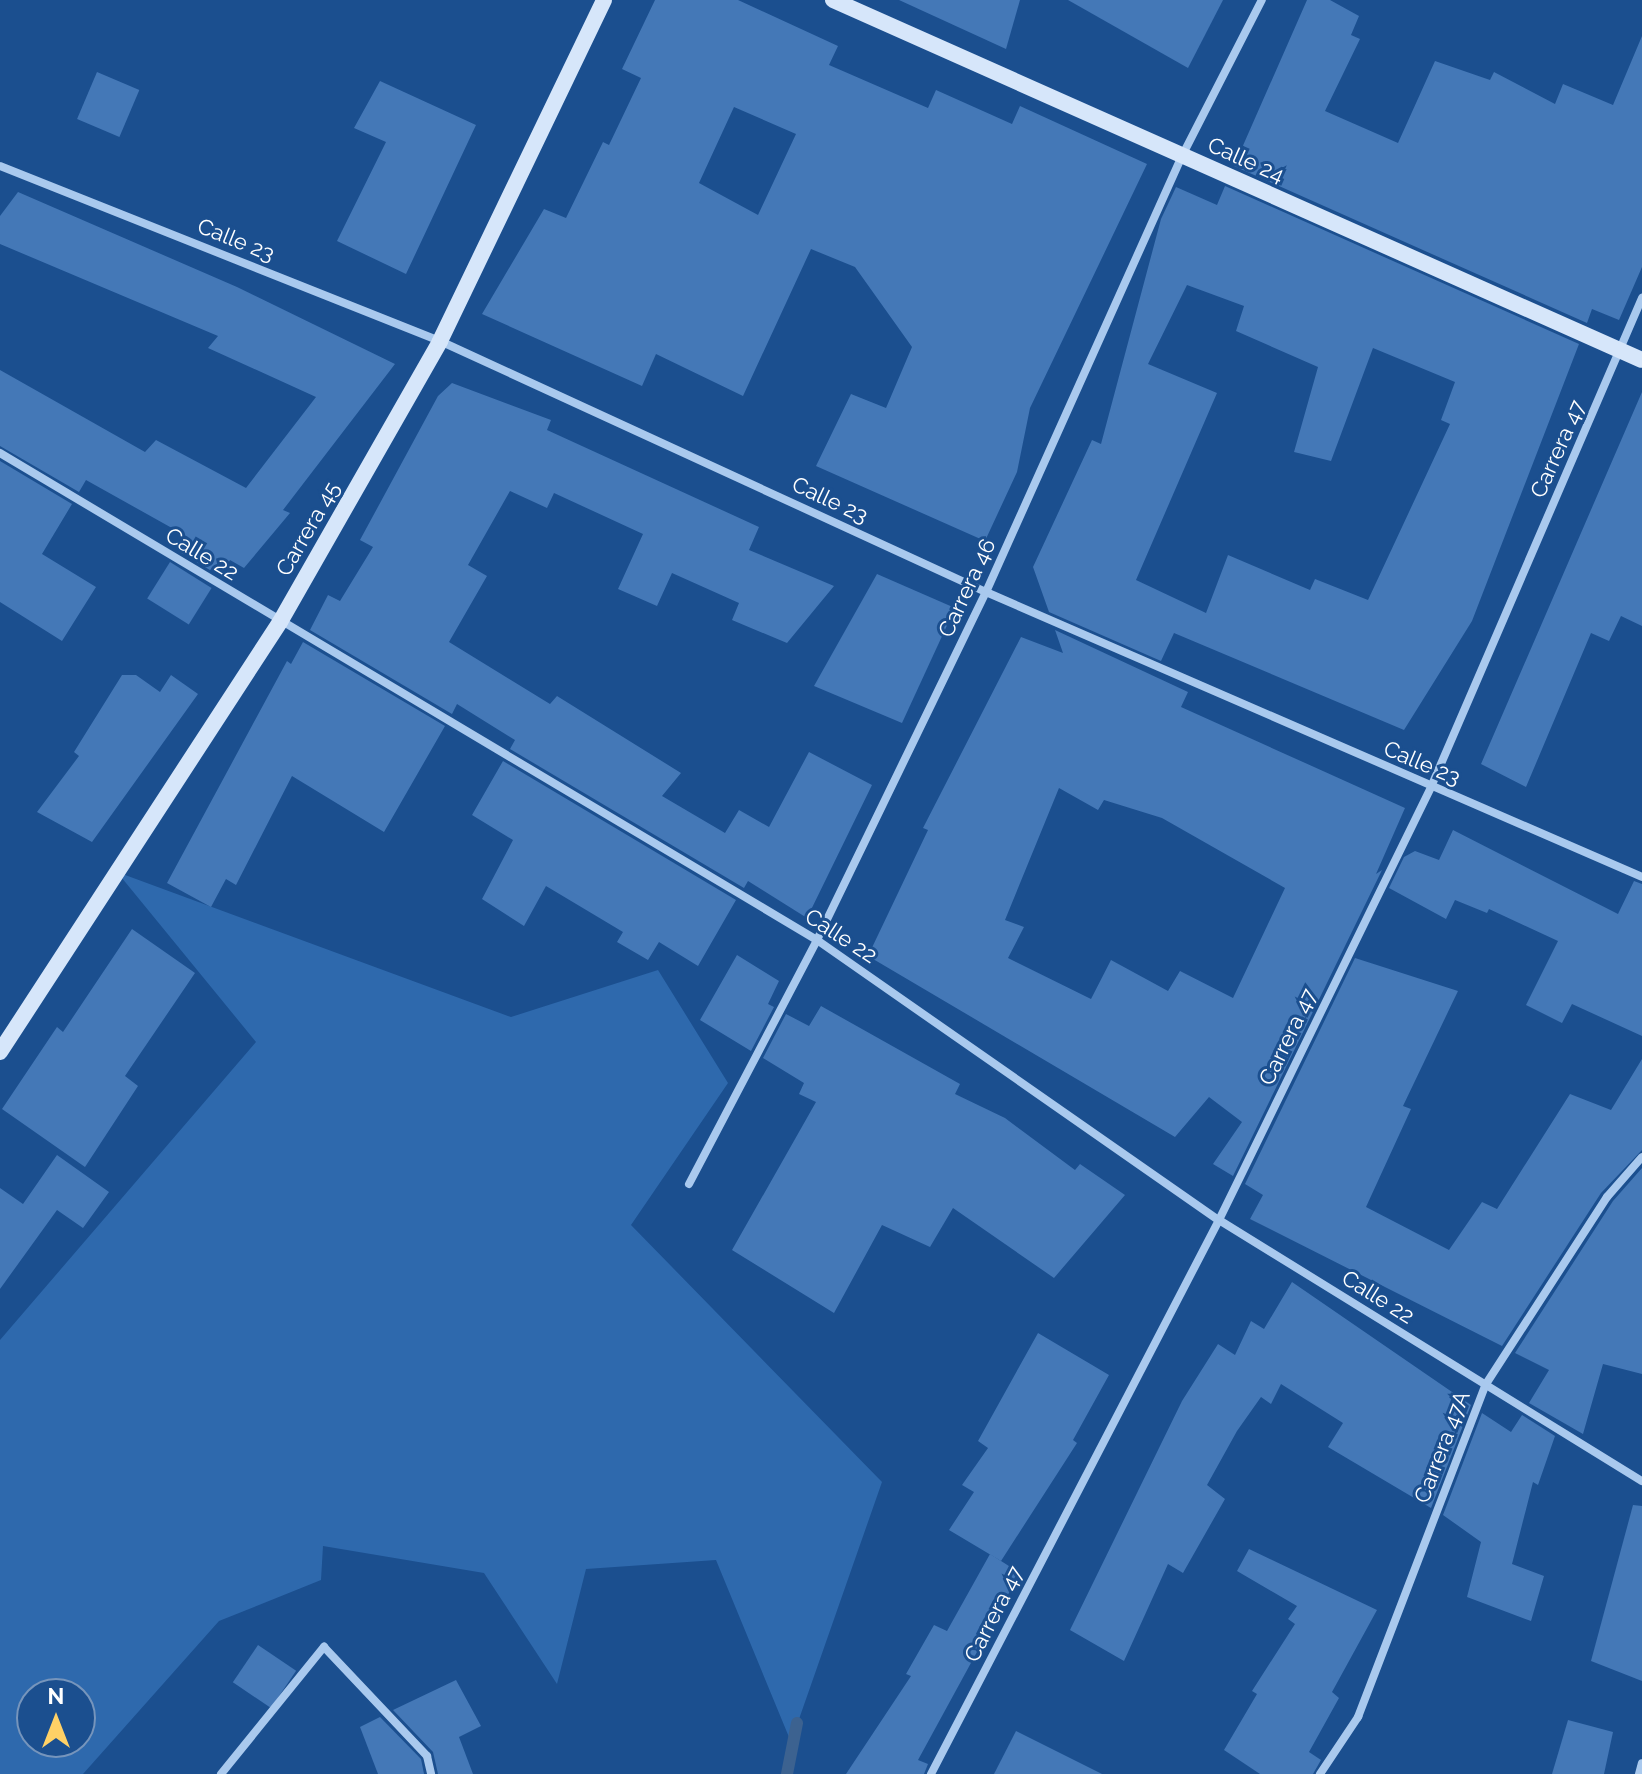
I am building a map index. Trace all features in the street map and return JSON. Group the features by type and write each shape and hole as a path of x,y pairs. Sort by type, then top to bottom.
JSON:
{"street":[{"name":"Carrera 45","path":"0,1052 280,622 440,341 604,0"},
{"name":"Calle 24","path":"833,0 1642,360"},
{"name":"Carrera 46","path":"689,1184 817,940 986,592 1182,156 1262,0"},
{"name":"Calle 23","path":"0,166 440,341 986,592 1642,877"},
{"name":"Carrera 47","path":"931,1774 1219,1220 1431,787 1642,298"},
{"name":"Calle 22","path":"0,453 817,940 1219,1220 1642,1481"},
{"name":"Carrera 47A","path":"1320,1774 1358,1717 1486,1384 1607,1197 1642,1157"},
{"path":"221,1774 324,1647 427,1756 431,1774"},
{"path":"1639,1774 1642,1763"}],"shaded area":[{"path":"117,872 511,1017 658,970 728,1083 631,1225 882,1482 791,1742 716,1560 586,1569 557,1684 484,1573 323,1546 321,1580 219,1621 83,1774 0,1774 0,1340 256,1042"}],"building":[{"path":"655,0 738,0 838,46 829,65 928,108 936,90 1012,124 1020,106 1147,164 1030,408 1017,472 985,541 816,466 851,394 886,408 912,347 855,267 811,249 743,396 656,354 642,386 482,314 544,209 566,218 603,142 609,145 641,78 622,69","holes":["734,107 796,134 758,215 699,183"]},
{"path":"899,0 1020,0 1006,49"},
{"path":"1068,0 1223,0 1188,68"},
{"path":"1307,0 1330,0 1359,16 1351,35 1360,39 1325,111 1398,143 1435,61 1490,80 1494,72 1555,104 1563,84 1613,105 1642,36 1642,267 1619,320 1592,309 1587,323 1234,166"},
{"path":"97,72 139,90 119,137 77,119"},
{"path":"380,81 476,125 406,274 337,241 386,142 354,128"},
{"path":"1225,186 1579,344 1472,621 1404,730 1174,633 1161,661 1049,612 1033,567 1092,440 1101,444 1161,219 1176,187 1217,205","holes":["1187,285 1244,306 1236,331 1318,367 1294,452 1331,461 1373,348 1455,382 1441,420 1450,424 1368,600 1315,579 1310,590 1228,555 1206,613 1136,580 1217,393 1148,364"]},
{"path":"18,192 237,287 395,364 283,510 290,513 244,568 230,560 220,576 178,551 188,537 86,480 79,492 0,446 0,370 145,452 156,440 246,488 316,397 208,348 218,336 0,244 0,216"},
{"path":"452,383 551,420 547,430 759,527 749,550 834,586 787,643 732,620 739,603 672,573 657,606 618,589 643,534 554,493 547,508 510,491 468,565 487,576 449,642 550,704 557,696 681,773 662,796 725,833 739,810 769,827 809,752 872,785 807,918 748,881 744,888 510,749 515,740 457,704 452,714 310,630 328,595 340,601 373,547 360,540 438,396"},
{"path":"1642,392 1642,626 1621,616 1609,641 1591,633 1526,787 1481,764"},
{"path":"0,461 72,504 42,554 96,587 62,641 0,602"},
{"path":"170,562 212,588 189,624 147,598"},
{"path":"877,574 955,608 902,723 814,686"},
{"path":"1055,630 1188,692 1181,707 1405,808 1376,874 1382,870 1233,1176 1213,1164 1242,1122 1209,1097 1175,1137 868,956 928,830 923,828 1021,637 1063,653","holes":["1059,788 1098,810 1104,800 1162,818 1285,888 1233,998 1180,971 1168,991 1111,960 1091,999 1008,958 1024,927 1005,920"]},
{"path":"303,642 445,726 384,832 292,776 236,885 226,879 211,907 167,883 287,661 291,664"},
{"path":"122,675 136,675 160,692 171,675 198,694 92,842 37,812 79,756 74,752"},
{"path":"503,761 736,900 698,966 659,942 648,960 617,942 623,932 546,886 524,926 482,899 513,840 472,815"},
{"path":"1453,830 1618,914 1634,881 1642,884 1642,1036 1572,1004 1562,1023 1526,1005 1558,941 1489,909 1487,913 1455,900 1446,919 1389,888 1404,857 1415,851 1439,860"},
{"path":"132,929 195,973 125,1076 138,1086 85,1167 2,1109 57,1027 63,1032"},
{"path":"737,955 779,981 768,1004 774,1007 751,1051 700,1020"},
{"path":"1355,958 1458,991 1403,1106 1411,1109 1366,1207 1449,1250 1482,1202 1497,1209 1570,1094 1611,1110 1642,1059 1642,1150 1601,1193 1502,1346 1250,1219 1263,1195 1245,1184"},
{"path":"821,1006 960,1084 955,1094 1005,1118 1075,1170 1080,1164 1125,1195 1054,1278 953,1208 930,1247 882,1225 834,1313 732,1250 816,1102 799,1094 804,1083 763,1058 786,1014 809,1026"},
{"path":"57,1155 109,1192 83,1228 57,1210 0,1289 0,1188 23,1204"},
{"path":"1642,1168 1642,1374 1603,1364 1583,1434 1529,1403 1549,1370 1515,1353 1613,1201"},
{"path":"1292,1282 1471,1405 1431,1508 1328,1447 1343,1423 1281,1384 1271,1404 1261,1397 1237,1431 1207,1485 1225,1499 1183,1573 1168,1564 1124,1661 1070,1630 1182,1401 1218,1344 1235,1355 1251,1321 1264,1329"},
{"path":"1038,1333 1109,1375 1073,1440 1077,1443 1001,1561 949,1530 974,1492 962,1485 988,1448 978,1441"},
{"path":"1482,1413 1511,1432 1522,1415 1555,1436 1538,1485 1533,1482 1512,1564 1544,1576 1531,1621 1467,1597 1481,1542 1443,1515"},
{"path":"1633,1505 1642,1506 1642,1681 1591,1661"},
{"path":"1249,1549 1377,1610 1332,1692 1339,1698 1309,1752 1321,1760 1313,1774 1260,1774 1224,1750 1257,1694 1252,1691 1295,1624 1288,1619 1297,1606 1237,1571"},
{"path":"990,1554 1020,1573 918,1760 928,1764 924,1774 846,1774 911,1676 906,1674 934,1625 947,1631"},
{"path":"258,1645 296,1671 271,1708 233,1682"},
{"path":"456,1680 481,1726 459,1737 473,1774 438,1774 433,1752 393,1710"},
{"path":"380,1717 421,1759 424,1774 378,1774 360,1727"},
{"path":"1568,1720 1613,1732 1604,1774 1552,1774"},
{"path":"1016,1731 1102,1774 994,1774"}],"waterway":[{"path":"787,1774 797,1723"}]}
